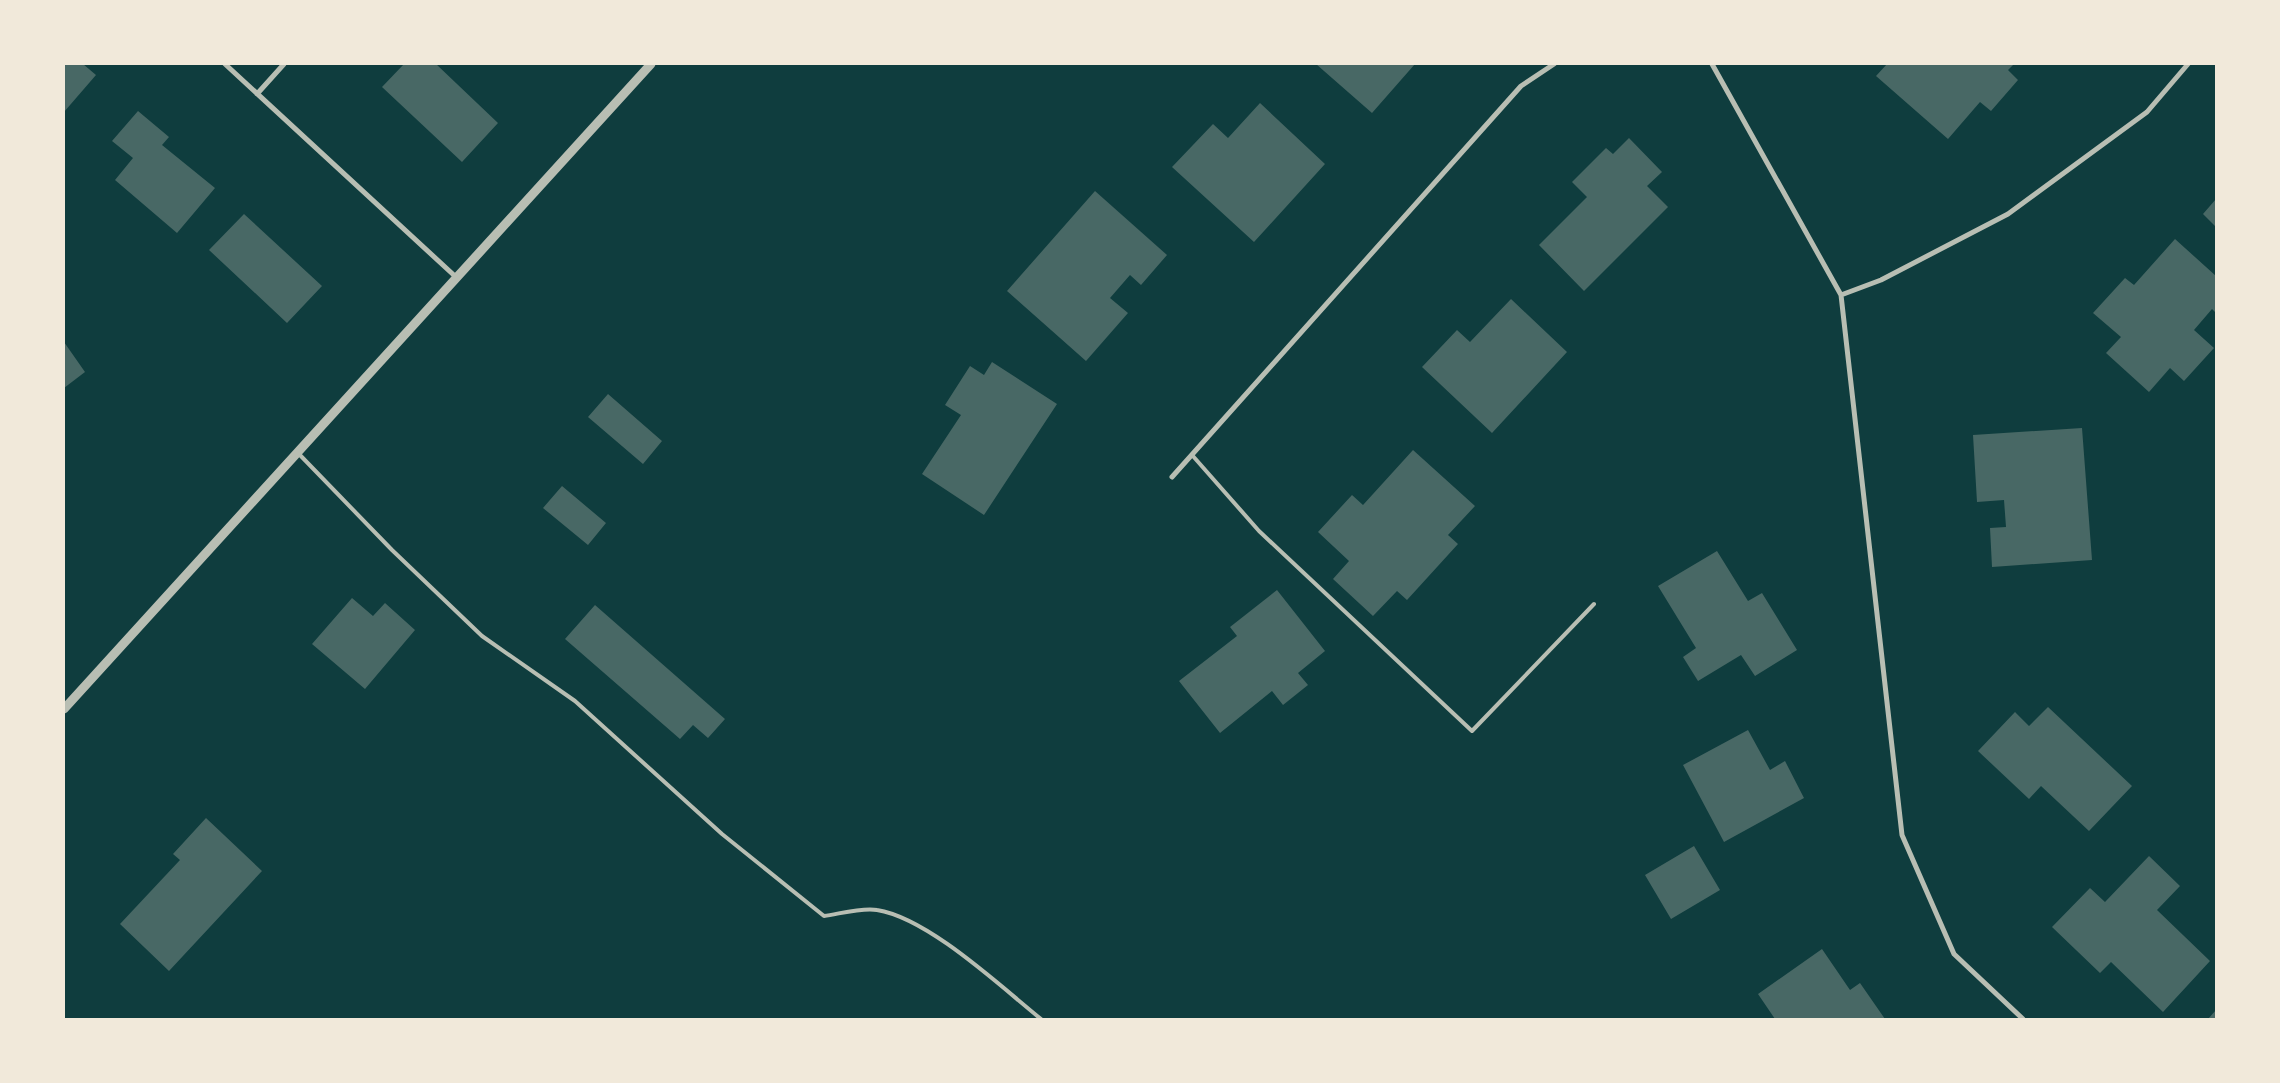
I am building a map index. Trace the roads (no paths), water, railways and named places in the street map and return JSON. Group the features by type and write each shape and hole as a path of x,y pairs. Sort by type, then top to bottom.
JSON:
{"street":[{"path":"225,64 457,278"},
{"path":"257,94 284,64"},
{"path":"64,709 650,64"},
{"path":"1172,477 1521,86 1554,64"},
{"path":"1712,64 1841,295 1902,835 1954,954 2023,1019"},
{"path":"1841,295 1881,280 2008,214 2147,112 2188,64"}],"lane":[{"path":"298,453 392,550 482,636 575,701 722,834 824,916 876,909 912,920 960,954 1041,1019"},
{"path":"1192,455 1259,530 1472,731 1594,604"}]}
